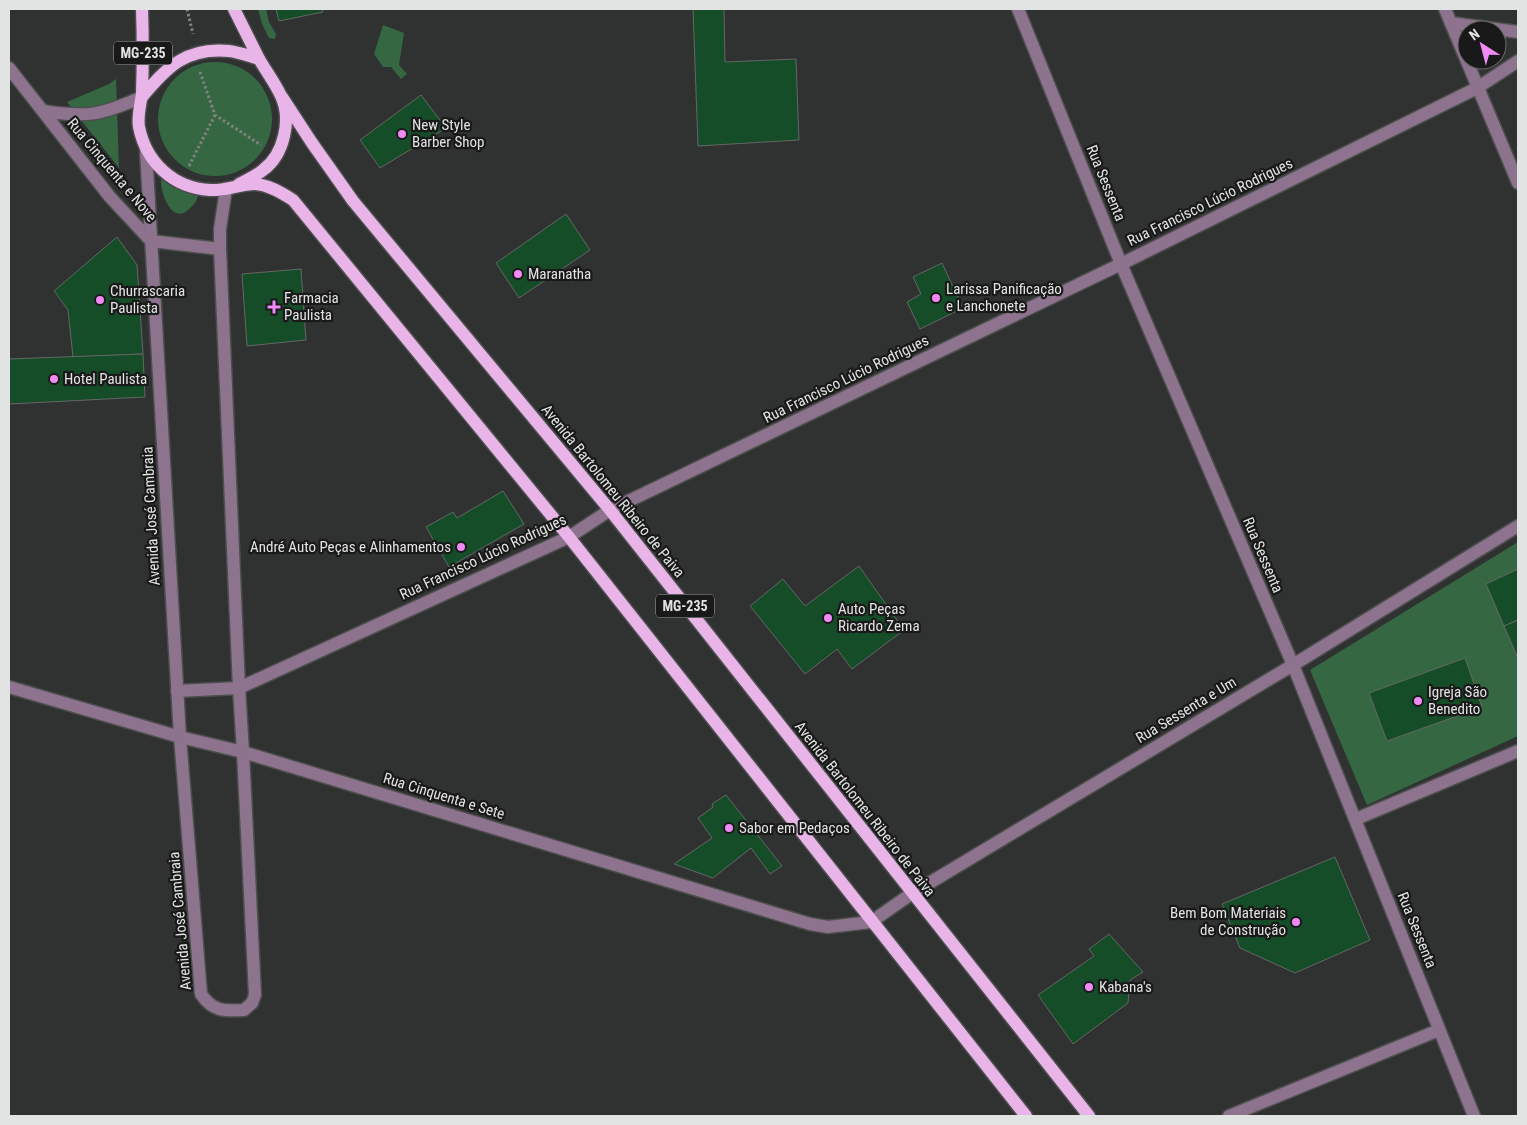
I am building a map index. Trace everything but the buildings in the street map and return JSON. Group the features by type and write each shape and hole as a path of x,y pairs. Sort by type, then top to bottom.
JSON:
{"main road":[{"name":"MG-235","path":"142,9 144,45 142,97"},
{"path":"234,9 259,59 282,97 287,124 277,153 264,170 230,189 209,190 186,185 162,172 146,151 139,124 142,97 167,69 178,60 193,54 204,51 230,51 259,59"},
{"name":"Avenida Bartolomeu Ribeiro de Paiva","path":"282,97 353,201 610,510 1088,1116"},
{"name":"MG-235","path":"230,189 254,184 262,185 274,189 293,200 569,537 1026,1116"}],"street":[{"name":"Rua Sessenta","path":"1018,9 1121,264 1293,665 1474,1116"},
{"path":"1445,9 1518,183"},
{"path":"1451,23 1518,32"},
{"name":"Rua Francisco Lúcio Rodrigues","path":"177,690 239,688 569,537 610,510 1121,264 1477,88 1518,61"},
{"name":"Rua Cinquenta e Nove","path":"9,68 110,197 151,242 220,249"},
{"name":"Rua Cinquenta e Nove","path":"43,111 71,115 93,114 106,112 142,97"},
{"name":"Avenida José Cambraia","path":"146,151 180,737 202,994 208,1004 223,1011 244,1010 252,1003 255,994 244,752 239,688 220,249 220,229 230,189"},
{"name":"Rua Sessenta e Um","path":"871,922 911,894 1293,665 1518,526"},
{"name":"Rua Cinquenta e Sete","path":"9,687 180,737 244,752 810,924 828,927 871,922"},
{"path":"1356,820 1518,751"},
{"path":"1229,1116 1439,1030"}],"path":[{"path":"187,9 193,34"},
{"path":"200,72 215,115 263,146"},
{"path":"181,182 215,115"}],"green space":[{"path":"258,9 266,9 269,22 276,34 275,39 269,38 262,24"},
{"path":"383,25 404,33 399,65 407,74 401,79 391,67 383,67 374,54"},
{"path":"215,62 237,66 256,78 268,97 272,119 268,141 256,160 237,172 215,176 193,172 174,160 162,141 158,119 162,97 174,78 193,66"},
{"path":"116,79 119,168 67,102 109,84"},
{"path":"161,179 174,188 198,195 192,206 184,213 178,214 173,211 165,200"},
{"path":"1518,542 1518,736 1367,805 1310,670"}],"place":[{"name":"New Style Barber Shop","path":"402,134"},
{"name":"Maranatha","path":"518,274"},
{"name":"Larissa Panificação e Lanchonete","path":"936,298"},
{"name":"Churrascaria Paulista","path":"100,300"},
{"name":"Farmacia Paulista","path":"274,307"},
{"name":"Hotel Paulista","path":"54,379"},
{"name":"André Auto Peças e Alinhamentos","path":"461,547"},
{"name":"Auto Peças Ricardo Zema","path":"828,618"},
{"name":"Igreja São Benedito","path":"1418,701"},
{"name":"Sabor em Pedaços","path":"729,828"},
{"name":"Bem Bom Materiais de Construção","path":"1296,922"},
{"name":"Kabana's","path":"1089,987"}]}
